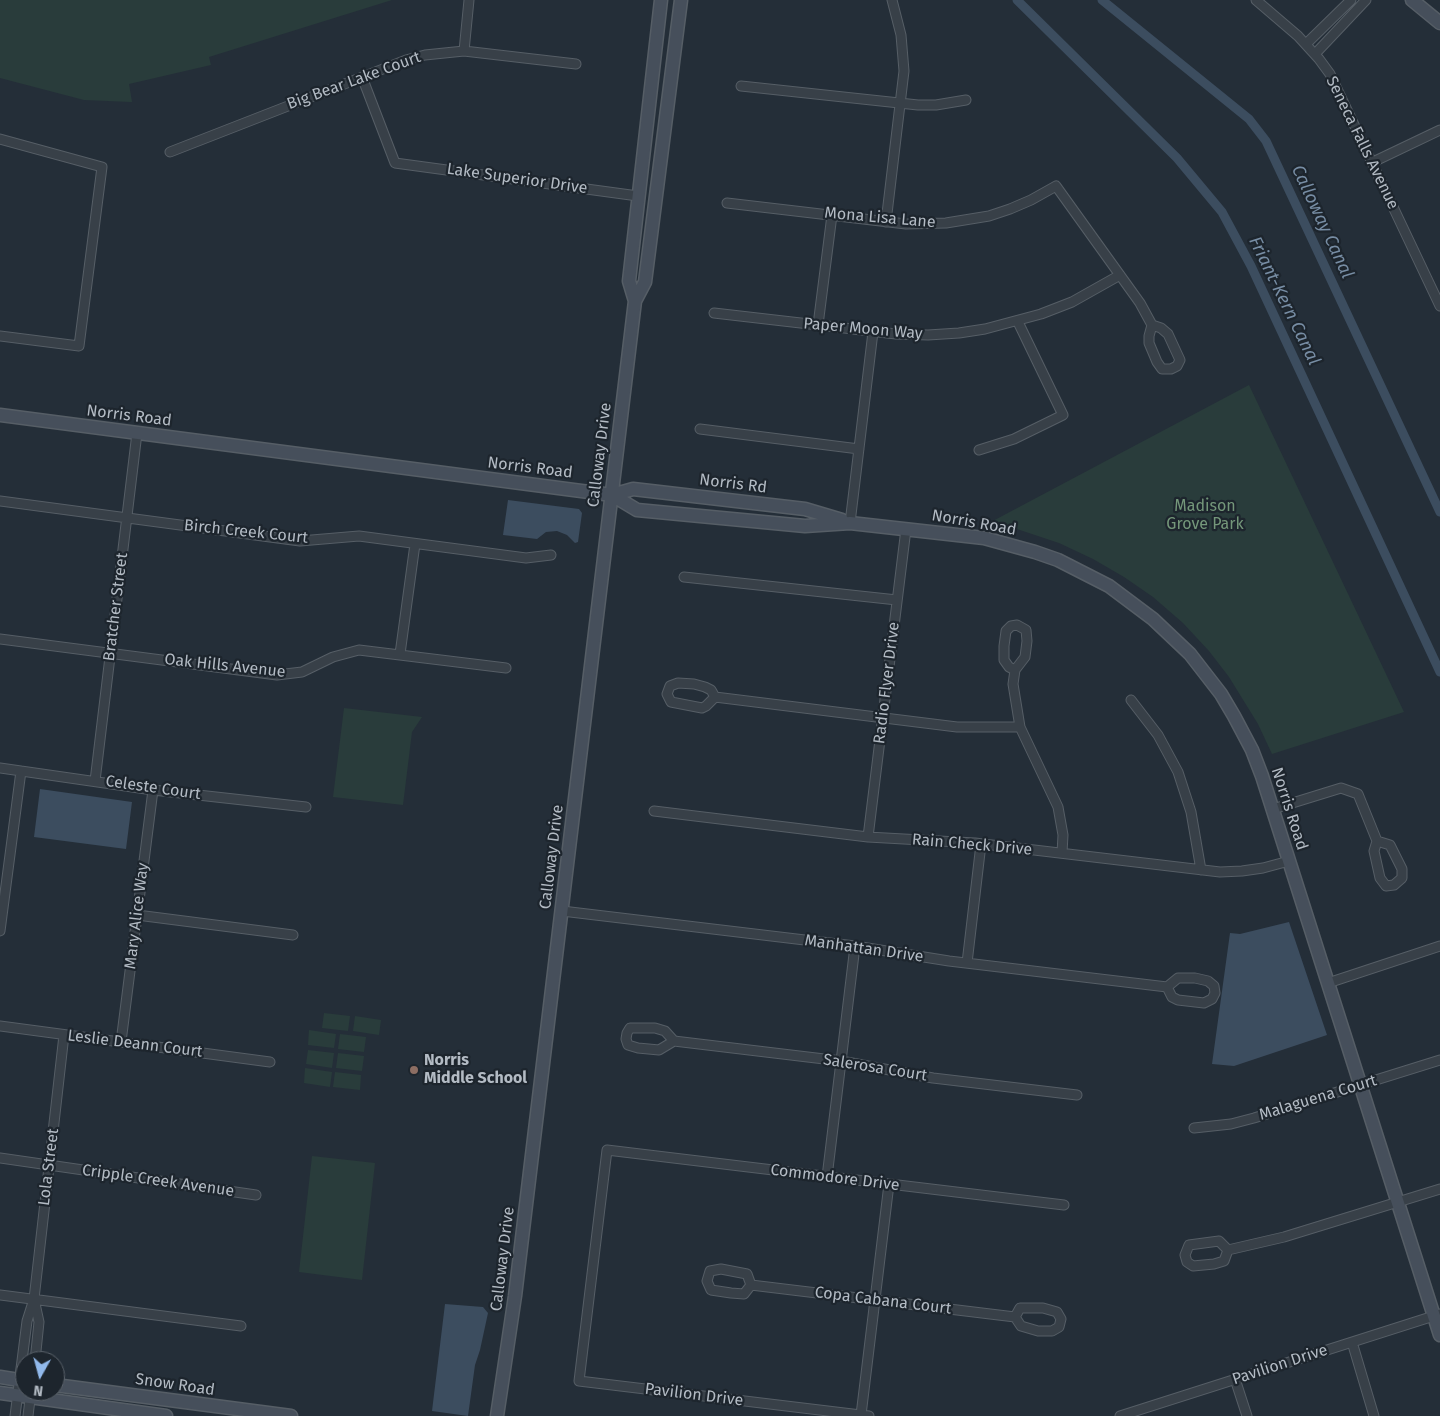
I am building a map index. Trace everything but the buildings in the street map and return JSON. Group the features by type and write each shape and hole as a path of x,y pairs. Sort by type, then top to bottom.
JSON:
{"main road":[{"name":"Calloway Drive","path":"635,301 629,281 661,0"},
{"name":"Calloway Drive","path":"497,1416 516,1286 635,301 645,282 681,0"},
{"path":"1412,0 1440,23"},
{"path":"638,196 645,209 640,260 646,275"},
{"name":"Norris Road","path":"0,415 612,495 637,510 805,526 850,523 984,538 1035,552 1087,574 1136,604 1190,654 1221,694 1252,750 1273,809 1398,1202 1437,1315 1440,1335"},
{"name":"Norris Rd","path":"612,495 633,489 805,509 850,523"},
{"path":"0,1377 15,1380"},
{"name":"Snow Road","path":"65,1386 291,1416"},
{"name":"Snow Road","path":"0,1393 15,1396"},
{"name":"Snow Road","path":"65,1400 166,1416"}],"street":[{"path":"464,51 469,0"},
{"path":"886,222 904,71 901,35 892,0"},
{"name":"Seneca Falls Avenue","path":"1256,0 1306,44 1330,74 1440,306"},
{"path":"1306,44 1350,0"},
{"path":"1315,54 1366,0"},
{"name":"Big Bear Lake Court","path":"170,152 406,60 425,55 464,51 576,64"},
{"name":"Lake Superior Drive","path":"362,77 395,163 638,196"},
{"path":"741,86 900,104 936,105 966,100"},
{"path":"1372,162 1440,130"},
{"path":"0,139 102,168 79,346 0,336"},
{"name":"Mona Lisa Lane","path":"727,203 886,222 924,224 963,221 1010,209 1056,186 1120,275"},
{"path":"818,325 832,215"},
{"path":"1120,275 1140,303 1152,325 1161,328 1168,334 1180,360 1177,366 1171,369 1162,369 1157,362 1149,336 1152,325"},
{"name":"Paper Moon Way","path":"714,313 873,332 928,335 960,333 1018,322 1072,302 1120,275"},
{"path":"979,450 1014,440 1063,415 1018,322"},
{"path":"850,523 873,332"},
{"path":"700,429 858,449"},
{"name":"Bratcher Street","path":"95,781 138,433"},
{"name":"Birch Creek Court","path":"0,501 300,541 359,536 526,558 551,555"},
{"name":"Radio Flyer Drive","path":"868,837 906,529"},
{"path":"400,654 415,544"},
{"path":"684,577 897,600"},
{"path":"1015,670 1009,667 1004,660 1004,646 1006,631 1011,626 1017,625 1026,630 1027,641 1024,657 1015,670 1013,684 1020,727 1058,807 1063,835 1062,853"},
{"name":"Oak Hills Avenue","path":"0,639 277,675 302,672 345,652 371,650 506,668"},
{"path":"678,683 705,687 711,690 715,697 702,708 671,702 667,694 670,686 678,683"},
{"path":"715,697 957,726 1020,727"},
{"path":"1131,700 1158,735 1178,772 1191,812 1200,870"},
{"name":"Celeste Court","path":"0,768 153,790 306,806"},
{"path":"0,931 2,899 21,771"},
{"path":"1273,809 1341,788 1358,794 1377,841 1374,851 1380,878 1386,886 1394,885 1402,878 1402,869 1390,845 1377,841"},
{"name":"Mary Alice Way","path":"121,1042 153,790"},
{"name":"Rain Check Drive","path":"654,811 868,837 981,844 1200,870 1242,871 1289,861"},
{"path":"967,963 981,844"},
{"name":"Manhattan Drive","path":"562,911 855,946 967,963 1167,987 1178,978 1195,978 1208,981 1214,986 1214,993 1212,999 1204,1002 1178,1000 1172,997 1167,987"},
{"path":"137,915 292,935"},
{"path":"827,1177 855,946"},
{"path":"1328,983 1440,946"},
{"name":"Leslie Deann Court","path":"0,1026 270,1062"},
{"name":"Salerosa Court","path":"674,1041 665,1031 639,1027 630,1028 626,1039 628,1045 638,1048 660,1050 674,1041 841,1061 933,1078 1077,1095"},
{"name":"Lola Street","path":"24,1351 27,1321 34,1299 64,1035"},
{"name":"Malaguena Court","path":"1194,1128 1231,1124 1254,1118 1440,1060"},
{"name":"Commodore Drive","path":"579,1381 607,1150 1064,1205"},
{"name":"Cripple Creek Avenue","path":"0,1158 256,1195"},
{"path":"865,1416 875,1300 889,1184"},
{"path":"1228,1250 1284,1237 1440,1189"},
{"path":"1219,1241 1228,1250 1224,1261 1214,1264 1193,1266 1187,1262 1185,1255 1189,1245 1219,1241"},
{"name":"Copa Cabana Court","path":"721,1269 747,1274 751,1284 744,1294 711,1290 707,1281 710,1270 721,1269"},
{"name":"Copa Cabana Court","path":"751,1284 1014,1317 1021,1326 1038,1331 1052,1332 1059,1328 1061,1319 1057,1312 1044,1308 1020,1308 1014,1317"},
{"path":"0,1294 241,1326"},
{"name":"Lola Street","path":"34,1299 39,1322 36,1351"},
{"name":"Pavilion Drive","path":"1125,1415 1437,1315"},
{"path":"1352,1342 1374,1416"},
{"path":"1235,1379 1247,1416"},
{"name":"Pavilion Drive","path":"579,1381 865,1416"},
{"name":"Lola Street","path":"15,1416 17,1401"},
{"path":"28,1416 30,1401"}],"green space":[{"path":"0,0 392,0 209,57 211,65 129,84 131,102 84,100 0,78"},
{"name":"Madison Grove Park","path":"1249,385 1404,712 1272,754 1258,724 1229,677 1209,651 1183,623 1153,597 1093,559 1059,543 1017,529 989,523"},
{"path":"344,708 422,717 412,732 403,805 333,797"},
{"path":"324,1013 350,1016 348,1031 322,1028"},
{"path":"355,1016 381,1020 379,1035 353,1031"},
{"path":"309,1030 336,1034 334,1048 308,1045"},
{"path":"340,1034 366,1037 364,1052 338,1049"},
{"path":"308,1050 334,1053 332,1068 306,1064"},
{"path":"338,1053 364,1056 362,1071 336,1068"},
{"path":"305,1068 332,1072 330,1087 304,1083"},
{"path":"335,1072 361,1075 360,1090 333,1087"},
{"path":"312,1156 375,1163 362,1280 299,1272"}],"water":[{"path":"508,500 579,509 582,513 578,542 575,543 567,535 557,531 546,532 537,539 503,535"},
{"path":"40,789 132,802 126,849 34,837"},
{"path":"1289,922 1327,1035 1234,1066 1212,1064 1230,933 1240,934"},
{"path":"445,1304 483,1307 488,1313 475,1365 468,1416 432,1411"}],"waterway":[{"name":"Friant-Kern Canal","path":"1017,0 1177,158 1222,212 1251,266 1440,672"},
{"name":"Calloway Canal","path":"1102,0 1249,119 1266,141 1440,512"}],"place":[{"name":"Norris Middle School","path":"414,1070"}]}
